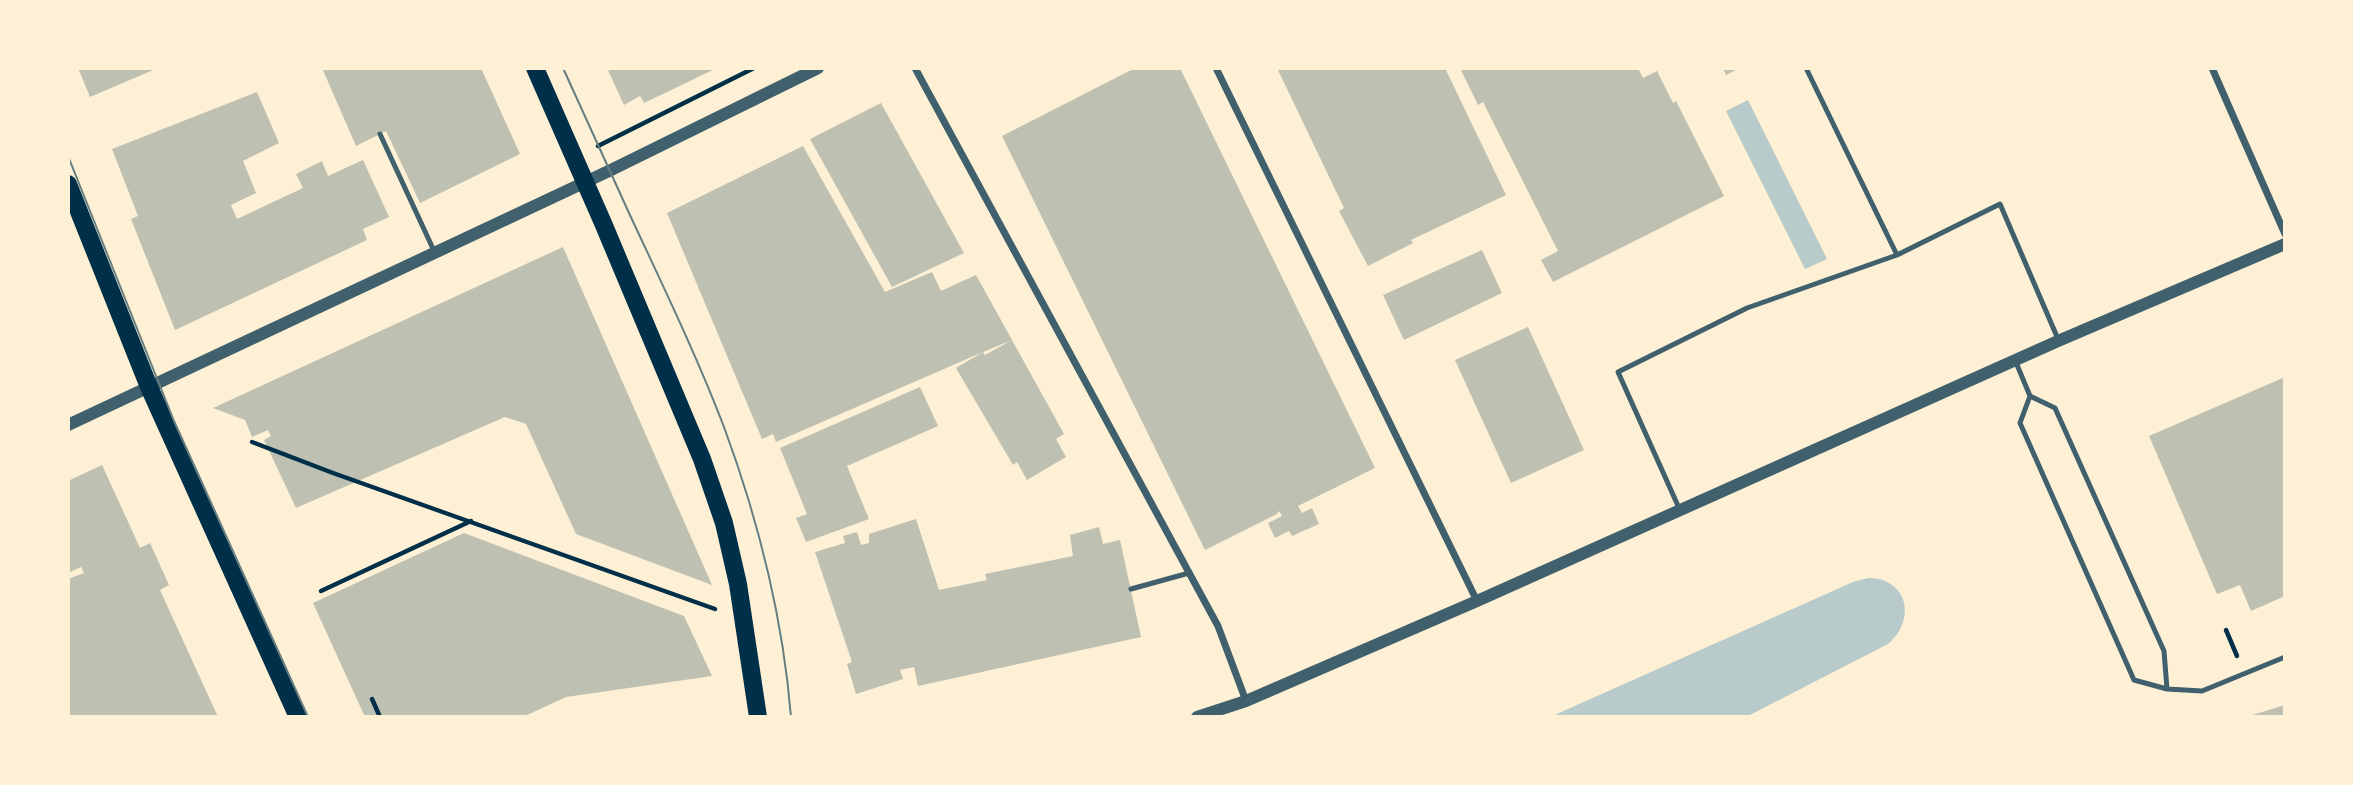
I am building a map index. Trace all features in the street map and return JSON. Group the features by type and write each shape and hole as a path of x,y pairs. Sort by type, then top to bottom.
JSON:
{"main road":[{"path":"535,68 586,182 702,459 724,523 738,584 758,717"},
{"path":"68,184 149,387 298,717"}],"street":[{"path":"68,425 586,182 818,68"},
{"path":"915,68 1218,626 1246,701"},
{"path":"1216,68 1477,601"},
{"path":"2212,68 2285,234"},
{"path":"1197,717 1246,701 1477,601 2058,341 2285,244"}],"lane":[{"path":"1806,68 1897,255"},
{"path":"380,134 435,253"},
{"path":"1681,511 1618,372 1747,308 1897,255 2000,204 2058,341"},
{"path":"2015,360 2030,396 2055,408 2164,651 2167,689"},
{"path":"2030,396 2020,423 2134,680 2167,689 2202,691 2285,657"},
{"path":"1130,589 1189,573"}],"path":[{"path":"616,137 754,68"},
{"path":"252,442 716,609"},
{"path":"321,591 471,521"},
{"path":"372,699 380,717"}],"shaded area":[{"path":"1748,100 1827,259 1805,269 1726,111"},
{"path":"1868,578 1882,580 1900,593 1905,613 1897,634 1888,644 1746,717 1550,717 1853,582"}],"building":[{"path":"78,68 158,68 90,97"},
{"path":"322,68 481,68 520,154 420,203 386,131 356,146"},
{"path":"607,68 717,68 644,103 640,96 624,105"},
{"path":"1135,68 1180,68 1375,468 1298,506 1302,513 1312,508 1319,524 1292,536 1289,531 1275,538 1268,523 1282,516 1279,511 1205,550 1002,136"},
{"path":"1277,68 1445,68 1506,195 1411,240 1413,243 1368,266 1339,211 1344,208"},
{"path":"1460,68 1638,68 1643,78 1657,71 1673,103 1676,101 1724,196 1553,282 1541,260 1558,251 1483,102 1478,105"},
{"path":"1723,68 1740,68 1726,75"},
{"path":"257,92 279,143 243,161 256,193 231,205 237,219 303,188 296,174 322,161 328,176 363,160 389,217 363,229 367,240 175,330 131,219 138,216 112,149"},
{"path":"881,103 964,253 892,287 810,139"},
{"path":"803,146 885,292 932,272 941,291 976,275 1012,340 776,442 773,434 762,439 667,213"},
{"path":"563,247 712,585 576,534 526,424 505,417 296,508 264,440 271,436 268,430 252,437 245,420 213,408"},
{"path":"1482,250 1502,293 1404,340 1383,295"},
{"path":"1528,327 1584,450 1511,483 1455,360"},
{"path":"1012,340 1064,434 1056,439 1066,457 1027,480 1017,462 1013,465 956,368 983,352 985,355"},
{"path":"2285,377 2285,596 2251,611 2240,585 2217,594 2149,436"},
{"path":"920,387 938,426 847,466 869,519 806,542 796,518 807,514 780,448"},
{"path":"102,465 140,548 150,543 169,585 160,590 218,717 68,717 68,579 84,573 81,567 68,573 68,481"},
{"path":"916,519 939,590 987,580 985,574 1073,556 1070,535 1099,527 1103,544 1120,540 1141,637 918,686 914,667 900,670 903,679 856,694 847,664 852,662 815,552 845,543 843,536 857,532 861,545 869,543 869,534"},
{"path":"464,533 684,616 712,676 566,697 523,717 365,717 313,603"},
{"path":"2285,705 2285,717 2249,716"}],"tram line":[{"path":"563,68 690,346 724,427 748,497 767,570 782,643 791,717"},
{"path":"68,156 174,421 308,717"}]}
